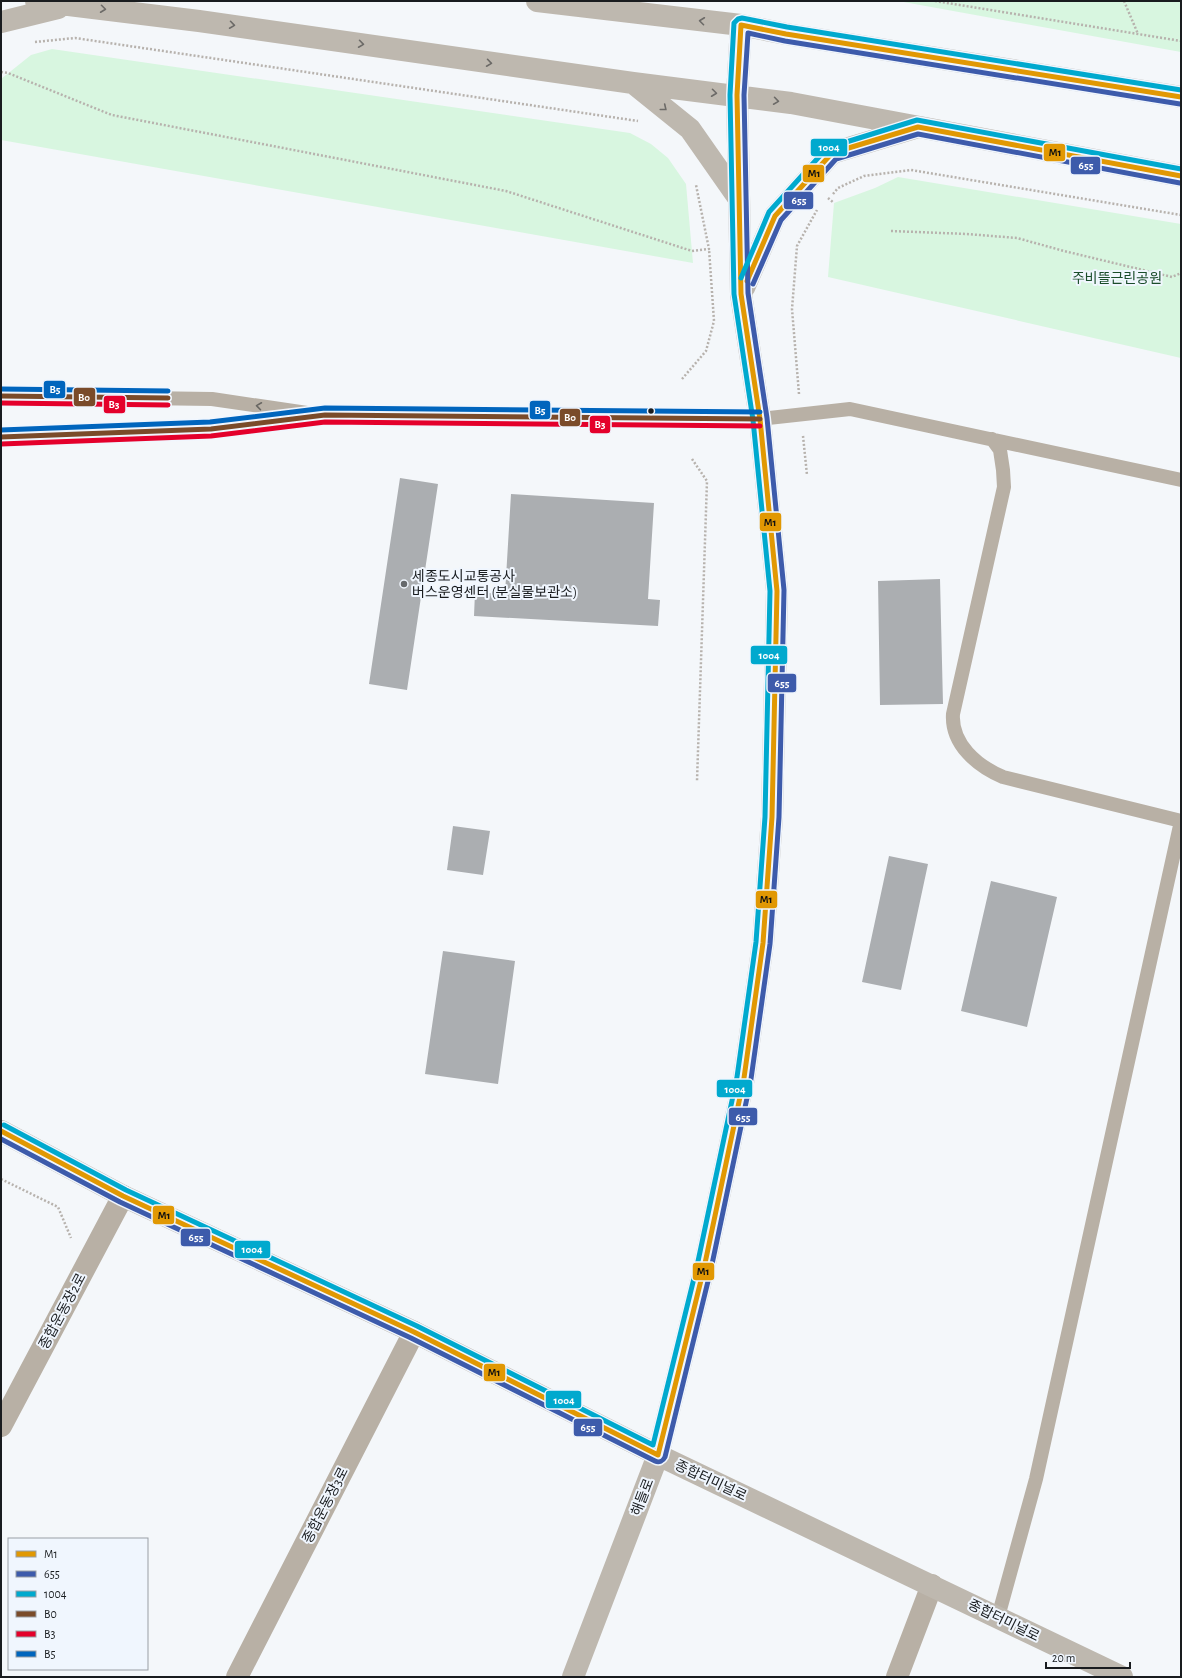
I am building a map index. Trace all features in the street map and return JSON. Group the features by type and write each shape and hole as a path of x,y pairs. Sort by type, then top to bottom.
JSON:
{"street":[{"path":"36,1 207,22 633,84 792,103 1181,176"},
{"path":"537,1 741,25 786,34 1181,97"},
{"path":"1,22 70,5"},
{"name":"해들로","path":"573,1677 658,1455 704,1268 744,1078 763,942 772,817 777,591 760,419 741,294 737,96 741,25"},
{"path":"633,84 690,129 739,198"},
{"path":"741,294 775,216 832,153 918,127"},
{"name":"종합터미널로","path":"1,1131 124,1196 414,1332 658,1455 1122,1677"},
{"name":"종합운동장2로","path":"1,1426 124,1196"},
{"name":"종합운동장3로","path":"237,1677 414,1332"},
{"path":"897,1677 932,1585"}],"lane":[{"path":"4,396 212,399 325,415 760,419 850,409 1181,480"},
{"path":"6,437 211,430 325,415"},
{"path":"992,439 1000,450 1004,487 953,714 952,722 961,743 967,753 981,766 1003,777 1181,821 1036,1480 998,1617"}],"path":[{"path":"935,1 1181,41"},
{"path":"1124,1 1138,34"},
{"path":"28,43 74,38 644,122"},
{"path":"1,72 8,73 112,115 506,191 692,251 708,249"},
{"path":"823,203 838,188 864,176 911,170 1181,215"},
{"path":"682,379 706,351 714,321 708,249 696,182"},
{"path":"828,198 834,203"},
{"path":"807,475 792,309 797,246 818,208"},
{"path":"891,231 967,234 1017,238 1064,252 1172,277 1181,273"},
{"path":"692,459 707,481 697,781"},
{"path":"1,1179 58,1207 72,1239"}],"green space":[{"path":"898,1 1181,1 1181,52"},
{"path":"52,49 630,133 651,144 668,158 686,184 693,263 1,140 1,79 31,55"},
{"name":"주비뜰근린공원","path":"898,177 1181,224 1181,358 828,277 834,203 875,188"}],"building":[{"name":"세종도시교통공사 버스운영센터 (분실물보관소)","path":"400,478 438,484 407,690 369,684"},
{"path":"511,494 654,503 648,599 660,600 658,626 474,616 475,592 505,594"},
{"path":"940,579 943,704 880,705 878,581"},
{"path":"453,826 490,831 483,875 447,870"},
{"path":"889,856 928,864 901,990 862,982"},
{"path":"991,881 1057,897 1027,1027 961,1011"},
{"path":"443,951 515,961 498,1084 425,1074"}],"transit line":[{"name":"1004","path":"4,1125 126,1190 417,1326 653,1445 697,1266 737,1077 756,942 765,817 770,591 753,420 734,294 730,95 734,23 738,19 742,18 787,27 1181,90"},
{"name":"M1","path":"658,1455 704,1268 744,1078 763,943 772,817 777,591 760,419 741,294 737,95 741,25 786,34 1181,97"},
{"name":"655","path":"1,1139 120,1202 411,1338 656,1462 663,1460 665,1457 711,1269 751,1079 770,944 779,817 784,590 767,418 748,293 744,95 748,33 785,41 1180,104"},
{"name":"1004","path":"741,278 769,212 827,148 917,120 1181,169"},
{"name":"M1","path":"747,281 775,216 832,153 918,127 1181,176"},
{"name":"655","path":"753,284 781,220 836,159 918,134 1180,183"},
{"name":"B5","path":"1,389 168,391"},
{"name":"B0","path":"1,396 168,398"},
{"name":"B3","path":"1,403 168,405"},
{"name":"B5","path":"1,430 210,422 325,408 760,412"},
{"name":"B0","path":"1,437 211,429 325,415 760,419"},
{"name":"B3","path":"1,444 211,436 325,422 760,426"},
{"name":"M1","path":"1,1131 123,1196 414,1332 658,1455"}],"place":[{"name":"세종도시교통공사 버스운영센터 (분실물보관소)","path":"404,584"}]}
